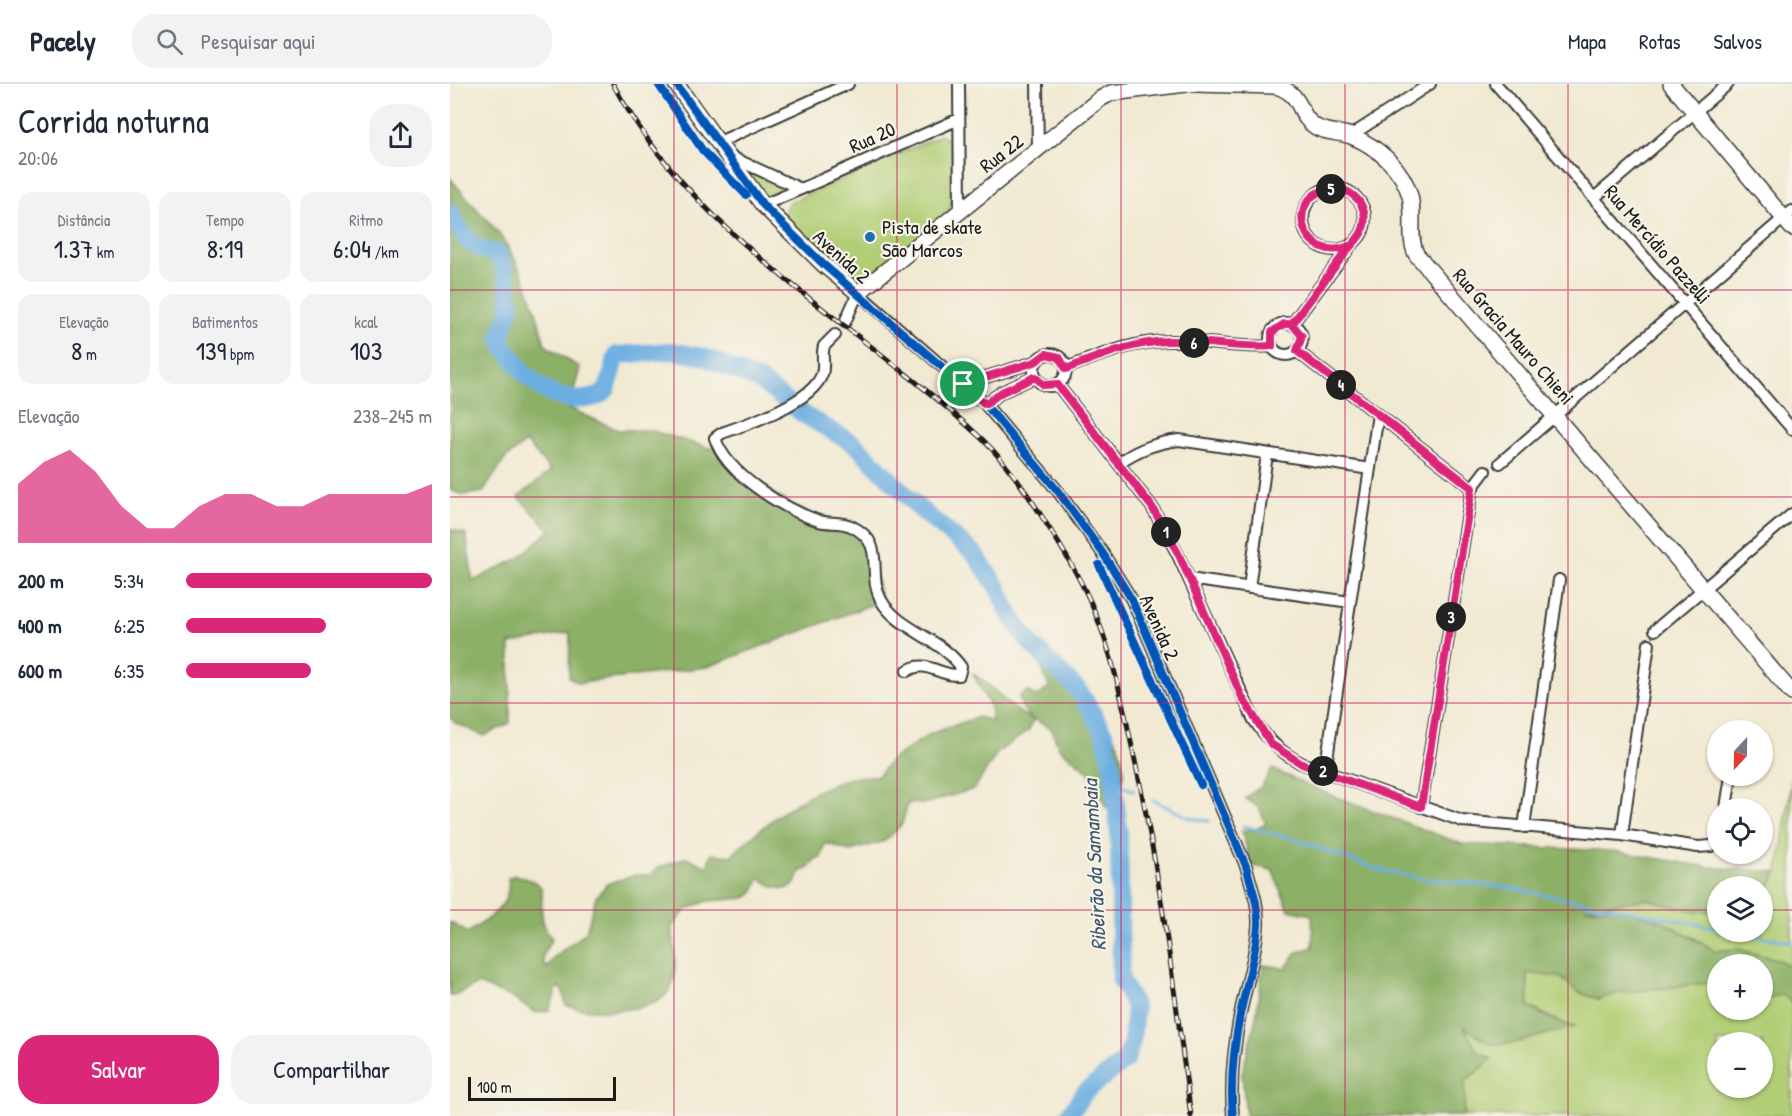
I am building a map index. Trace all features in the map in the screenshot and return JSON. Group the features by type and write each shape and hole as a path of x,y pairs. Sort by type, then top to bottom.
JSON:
{"street":[{"name":"Avenida 2","path":"676,84 763,205 824,265 985,404 1057,490 1102,552 1131,600 1246,866 1256,903 1258,923 1240,1019 1232,1101 1233,1116"},
{"path":"721,148 848,84"},
{"path":"959,84 960,212"},
{"path":"1037,84 1038,151"},
{"name":"Rua 22","path":"858,293 1038,151 1111,88 1186,84"},
{"name":"Rua Gracia Mauro Chieni","path":"1192,84 1276,87 1289,90 1298,98 1309,122 1318,128 1350,136 1369,145 1393,164 1410,196 1413,221 1411,243 1416,255 1792,693"},
{"path":"1350,136 1430,84"},
{"name":"Rua Mercídio Pazzelli","path":"1496,84 1792,429"},
{"path":"1500,463 1684,303 1789,219 1671,84"},
{"path":"1594,198 1728,84"},
{"name":"Rua 20","path":"763,205 959,119"},
{"path":"721,148 801,189"},
{"path":"1297,351 1283,355 1272,346 1270,339 1277,326 1292,324 1350,246 1357,240 1365,222 1361,203 1354,196 1336,188 1317,193 1304,210 1305,231 1319,247 1330,250 1350,246"},
{"path":"845,322 858,293"},
{"path":"1292,324 1302,336 1297,351"},
{"path":"835,335 824,346 822,374 814,386 776,413 722,433 715,438 719,451 738,472 771,497 820,521 849,525 869,537 875,556 874,579 882,601 893,615 952,655 960,667 959,675 950,676 924,666 914,666 907,671"},
{"path":"1066,369 1143,343 1171,340 1248,348 1272,346"},
{"path":"1297,351 1472,488"},
{"path":"963,384 1035,362 1040,357 1053,354 1059,357 1066,369"},
{"path":"1035,362 1035,377 1044,385 1057,384 1062,380 1066,369"},
{"path":"985,404 1002,392 1035,377"},
{"path":"1057,384 1120,462 1152,507 1189,579 1242,697 1271,744 1302,764 1462,821 1622,835 1698,847 1707,846"},
{"path":"1325,772 1378,414"},
{"path":"1120,462 1134,452 1156,443 1179,440 1370,469"},
{"path":"1249,588 1267,454"},
{"path":"1421,807 1472,488 1485,471"},
{"path":"1655,630 1792,514"},
{"path":"1189,579 1350,602"},
{"path":"1524,827 1559,579"},
{"path":"1622,835 1649,644"}],"green space":[{"path":"941,135 951,142 953,190 947,216 871,275 851,276 842,272 783,216 788,203"},
{"path":"737,163 791,188 767,199"},
{"path":"450,178 501,236 510,250 531,296 545,345 580,368 569,408 618,430 650,430 719,451 737,472 820,521 849,525 869,537 881,601 707,667 579,683 569,677 570,632 510,644 510,723 484,736 455,723 450,717 450,529 466,534 473,581 519,558 550,530 518,497 551,471 526,442 505,459 483,492 464,495 450,490"},
{"path":"1042,668 1059,674 1084,692 1118,744 1124,770 1118,806 1111,809 1106,807 1088,771 1059,748 1051,728 1033,719 1029,730 998,752 974,789 923,804 908,803 902,824 885,841 850,851 825,843 821,858 815,859 808,869 800,871 798,879 789,888 772,886 760,878 752,894 745,898 707,901 687,909 672,926 674,977 669,991 661,999 635,1008 590,1010 566,1005 562,989 558,987 549,1010 536,1013 511,997 478,984 450,996 450,922 468,933 483,922 503,904 509,888 508,878 515,875 528,879 540,887 543,921 552,939 543,957 547,968 553,958 586,932 596,897 607,884 634,875 650,875 658,868 687,857 707,867 711,854 731,856 779,815 818,791 838,782 858,777 878,776 891,760 930,734 978,717 992,721 990,706 973,674 988,684 1015,709 1031,718 1022,707 1019,697 1027,691 1037,697 1049,687"},
{"path":"1272,769 1323,792 1462,844 1613,851 1707,867 1778,872 1773,880 1773,876 1707,876 1707,911 1688,910 1647,899 1585,908 1620,909 1662,921 1715,951 1737,949 1757,954 1707,954 1707,983 1619,993 1599,999 1580,993 1560,977 1527,973 1529,1007 1550,1019 1574,1027 1514,1043 1491,1044 1464,1027 1477,1051 1492,1059 1465,1081 1464,1116 1246,1116 1242,1074 1256,1017 1263,965 1286,968 1296,953 1313,947 1312,915 1289,910 1272,870 1251,865 1242,831 1256,829 1266,824 1259,808 1245,798 1262,786"},
{"path":"1792,778 1792,969 1780,960 1773,958 1773,954 1757,954 1737,949 1715,951 1690,935 1579,908 1647,899 1688,910 1707,911 1707,942 1773,942 1773,880 1778,872"},
{"path":"1773,958 1780,960 1792,969 1792,1003 1782,994 1773,997"},
{"path":"1527,973 1560,977 1580,993 1599,999 1619,993 1707,983 1707,1020 1773,1020 1773,997 1783,994 1792,1003 1792,1116 1464,1116 1465,1081 1483,1067 1463,1026 1491,1044 1572,1027 1529,1007"}],"waterway":[{"name":"Ribeirão da Samambaia","path":"450,212 463,234 473,245 479,249 497,253 505,271 511,306 500,338 515,361 534,382 558,396 571,399 594,398 606,390 617,355 671,351 704,357 760,381 806,416 856,445 921,510 974,553 998,588 1007,609 1027,640 1078,690 1105,736 1112,768 1119,834 1121,980 1135,1007 1132,1041 1126,1060 1085,1092 1068,1116"},
{"path":"1114,782 1134,791"},
{"path":"1153,800 1190,818 1209,821"},
{"path":"1243,826 1294,839 1376,869 1418,878 1504,887 1707,926"},
{"path":"1773,939 1792,942"}],"railway":[{"path":"613,84 648,139 688,189 733,234 934,397 991,448 1024,490 1072,565 1102,631 1126,718 1156,867 1191,1116"}],"cycle path":[{"path":"658,84 703,151 746,195"},
{"path":"676,84 763,205 824,265 985,404 1057,490 1102,552 1132,600 1246,866 1256,903 1257,936 1234,1052 1233,1116"},
{"path":"1099,565 1201,785"}],"place":[{"name":"Pista de skate São Marcos","path":"870,237"}],"route":[{"path":"963,384 985,404 1002,392 1035,377 1044,385 1057,384 1120,462 1152,507 1178,553 1242,697 1254,720 1271,744 1283,754 1302,764 1421,807 1472,488 1297,351 1302,344 1302,336 1299,329 1292,324 1350,246 1341,250 1330,250 1319,247 1311,241 1302,221 1304,210 1308,200 1327,189 1336,188 1354,196 1361,203 1364,212 1363,232 1292,324 1277,326 1272,332 1270,339 1272,346 1248,348 1171,340 1143,343 1066,369 1059,357 1046,354 1035,362 963,384"}]}
